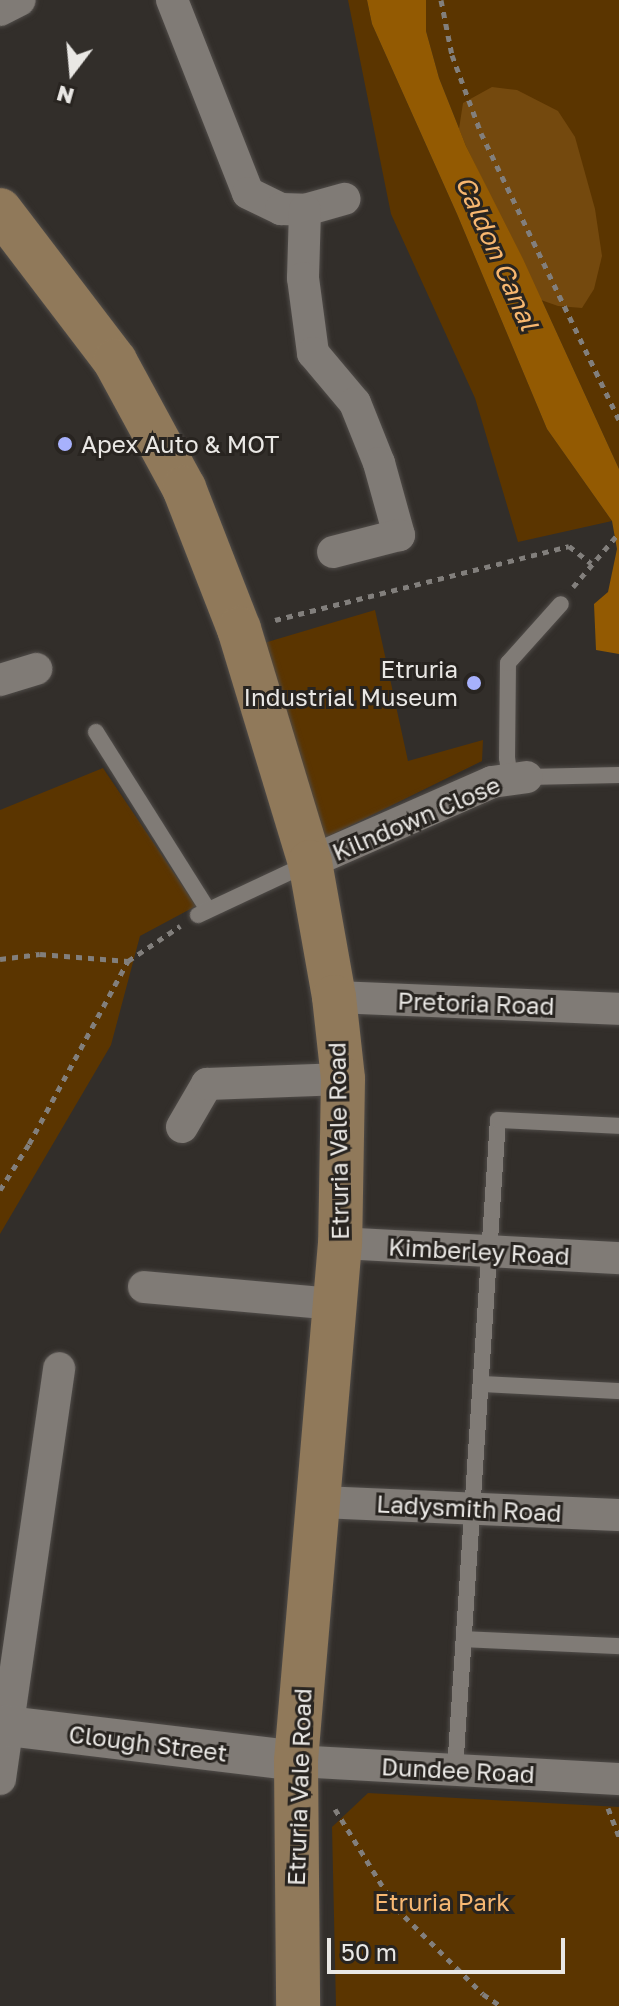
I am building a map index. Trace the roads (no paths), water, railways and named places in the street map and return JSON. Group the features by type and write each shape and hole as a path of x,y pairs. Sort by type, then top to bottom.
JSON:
{"main road":[{"name":"Etruria Vale Road","path":"0,210 115,361 184,488 239,629 310,862 334,997 343,1079 340,1243 296,1761 298,2006"}],"street":[{"path":"0,10 20,0"},
{"path":"172,0 248,193 281,209 305,210 344,199"},
{"path":"305,210 303,278 313,353 355,403 379,463 399,535 333,552"},
{"path":"0,680 36,669"},
{"name":"Kilndown Close","path":"310,862 492,782 519,778"},
{"name":"Pretoria Road","path":"334,997 619,1009"},
{"path":"182,1127 207,1084 343,1079"},
{"name":"Kimberley Road","path":"340,1243 619,1258"},
{"path":"144,1287 336,1304"},
{"path":"0,1779 4,1726 59,1368"},
{"name":"Ladysmith Road","path":"320,1502 619,1515"},
{"name":"Clough Street","path":"4,1726 296,1761"},
{"name":"Dundee Road","path":"296,1761 619,1779"}],"lane":[{"path":"519,778 507,758 508,663 561,604"},
{"path":"96,732 203,912 310,862"},
{"name":"Kilndown Close","path":"519,778 619,775"},
{"path":"455,1770 498,1120 619,1126"},
{"path":"481,1384 619,1391"},
{"path":"464,1639 619,1646"}],"water":[{"name":"Caldon Canal","path":"367,0 426,0 426,31 439,78 466,146 523,259 619,469 619,654 596,650 594,604 608,592 617,549 612,521 547,429 457,214 372,24"}],"place":[{"name":"Apex Auto & MOT","path":"65,444"},
{"name":"Etruria Industrial Museum","path":"474,683"}],"park label":[{"name":"Etruria Park","path":"442,1902"}]}
